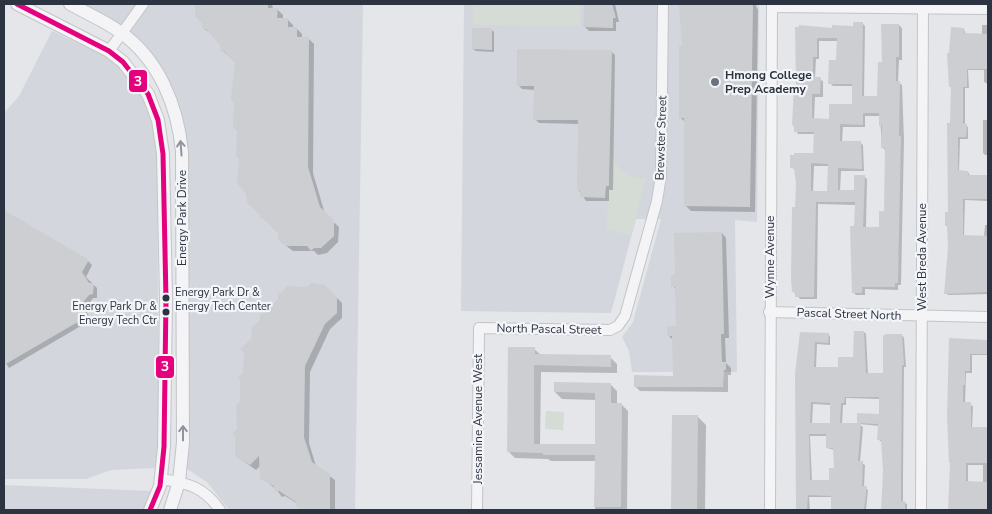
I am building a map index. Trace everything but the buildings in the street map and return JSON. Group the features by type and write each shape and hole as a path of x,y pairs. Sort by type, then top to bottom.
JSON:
{"street":[{"name":"Energy Park Drive","path":"16,4 109,51 123,62 148,94 158,120 162,145 166,299 164,447 161,479 150,510"},
{"name":"Energy Park Drive","path":"70,4 121,32 141,52 161,79 175,112 181,138 183,442 179,482 170,510"},
{"path":"109,51 143,4"},
{"name":"Brewster Street","path":"618,326 625,316 658,201 661,176 663,4"},
{"path":"772,5 923,6 988,9"},
{"name":"Wynne Avenue","path":"770,510 772,5"},
{"name":"West Breda Avenue","path":"921,510 923,6"},
{"name":"Pascal Street North","path":"770,312 988,317"},
{"name":"North Pascal Street","path":"479,328 610,330 618,326"},
{"name":"Jessamine Avenue West","path":"477,510 479,328"},
{"path":"161,479 200,488 211,497 220,510"}],"shaded area":[{"path":"85,4 363,4 355,510 229,510 207,482 187,469 189,157 186,133 174,90 154,59 136,39 110,17"},
{"path":"464,4 759,4 757,222 735,220 737,372 632,372 629,351 622,337 633,322 661,219 636,219 611,313 461,311"},
{"path":"473,4 580,4 580,26 473,25"},
{"path":"52,31 109,58 121,69 142,96 154,128 157,151 159,457 156,468 111,470 86,479 4,479 4,113 19,96"},
{"path":"612,153 620,169 624,172 634,177 646,178 631,236 606,229"},
{"path":"546,411 564,412 563,430 545,429"},
{"path":"4,485 152,491 143,510 4,510"}],"transit line":[{"name":"3","path":"17,4 109,51 123,62 148,94 158,120 163,154 166,299 164,447 160,486 150,510"}],"place":[{"name":"Hmong College Prep Academy","path":"715,82"},
{"name":"Energy Park Dr & Energy Tech Center","path":"166,298"},
{"name":"Energy Park Dr & Energy Tech Ctr","path":"166,312"}]}
